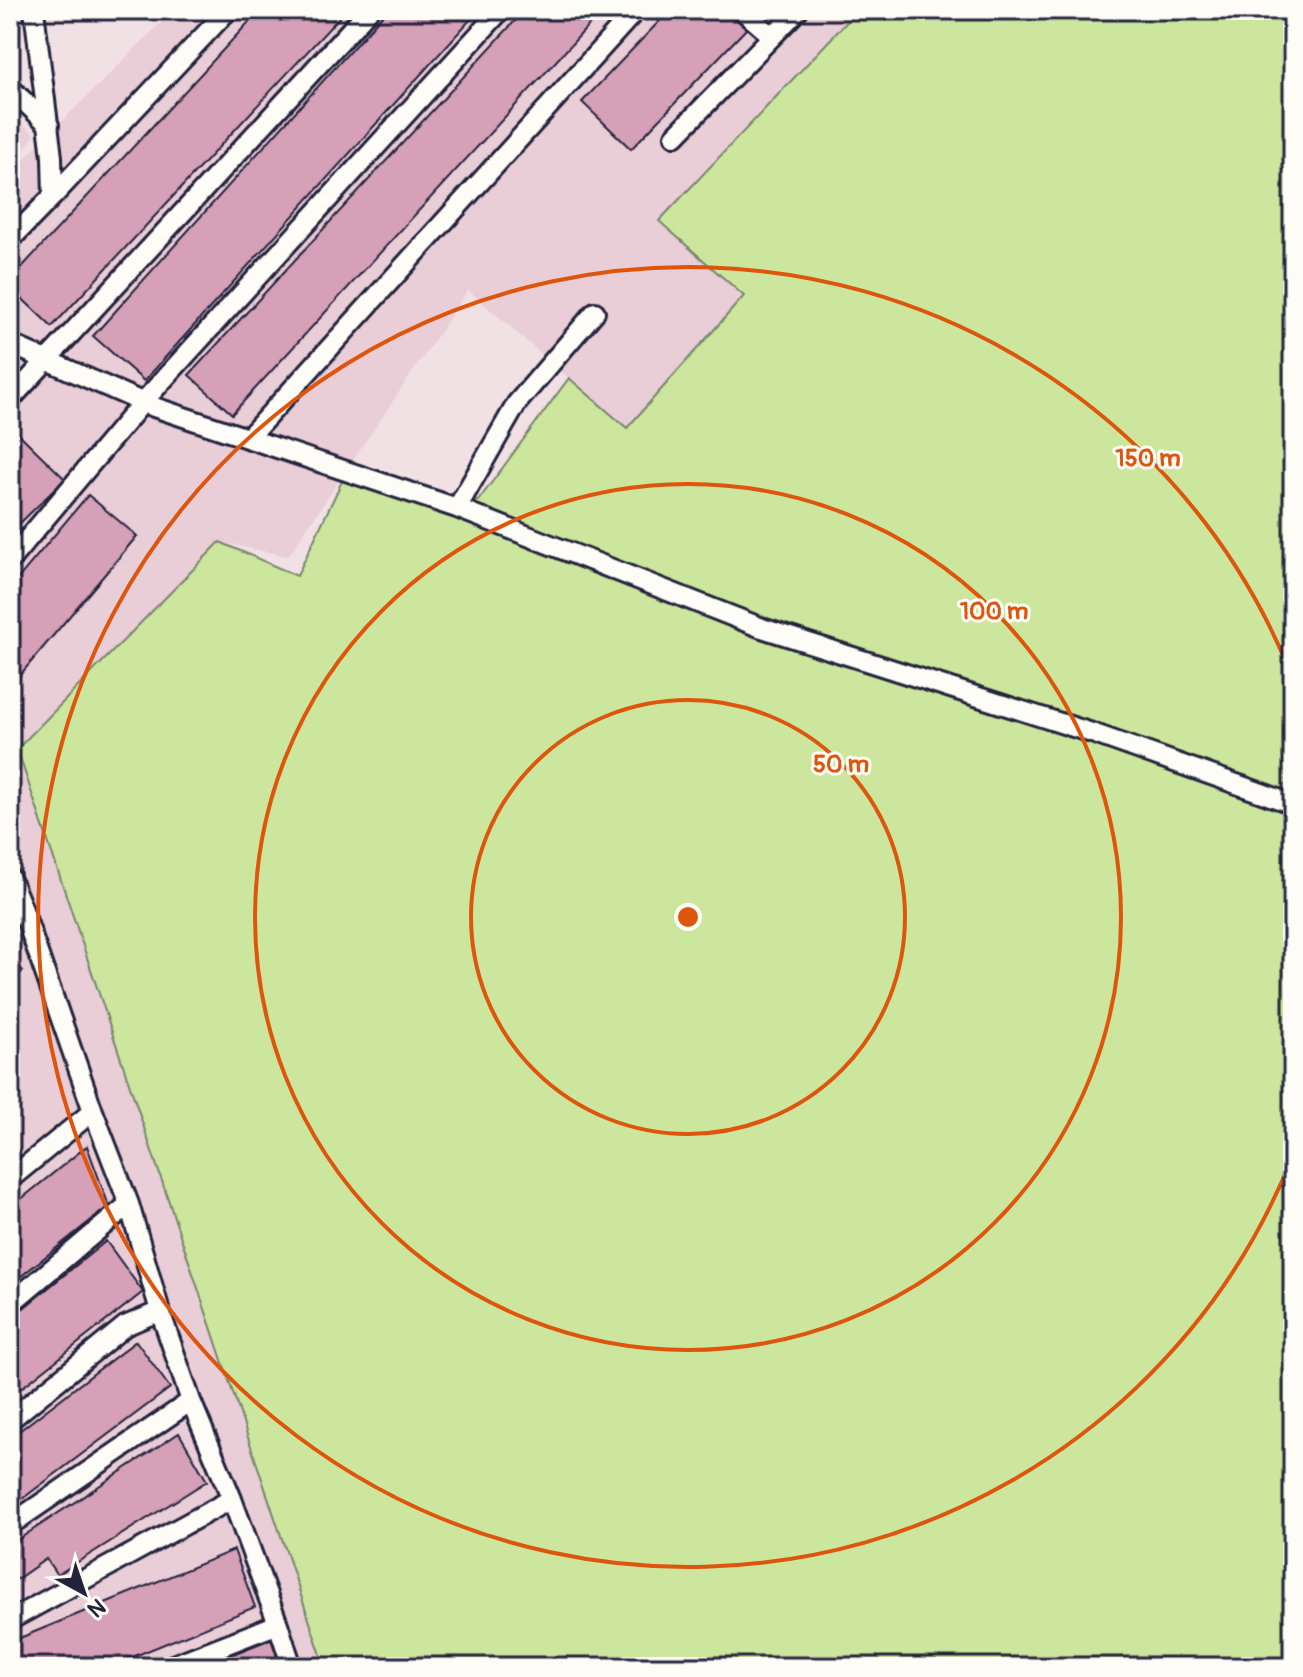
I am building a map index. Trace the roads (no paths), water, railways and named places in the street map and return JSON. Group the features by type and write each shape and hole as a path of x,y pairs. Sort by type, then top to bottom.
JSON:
{"lane":[{"path":"34,10 49,125 53,196"},
{"path":"10,240 228,10"},
{"path":"10,400 369,10"},
{"path":"10,560 143,402 501,10"},
{"path":"248,438 636,10"},
{"path":"742,10 772,36"},
{"path":"675,136 798,10"},
{"path":"10,88 49,125"},
{"path":"457,508 517,403 595,312"},
{"path":"10,344 143,402 457,508 762,628 1095,734 1293,804"},
{"path":"10,878 16,912 129,1204 160,1311 191,1401 232,1499 292,1667"},
{"path":"10,1179 93,1111"},
{"path":"10,1304 129,1204"},
{"path":"10,1420 125,1326 160,1311"},
{"path":"10,1525 191,1401"},
{"path":"10,1620 232,1499"},
{"path":"168,1667 278,1624"}]}
